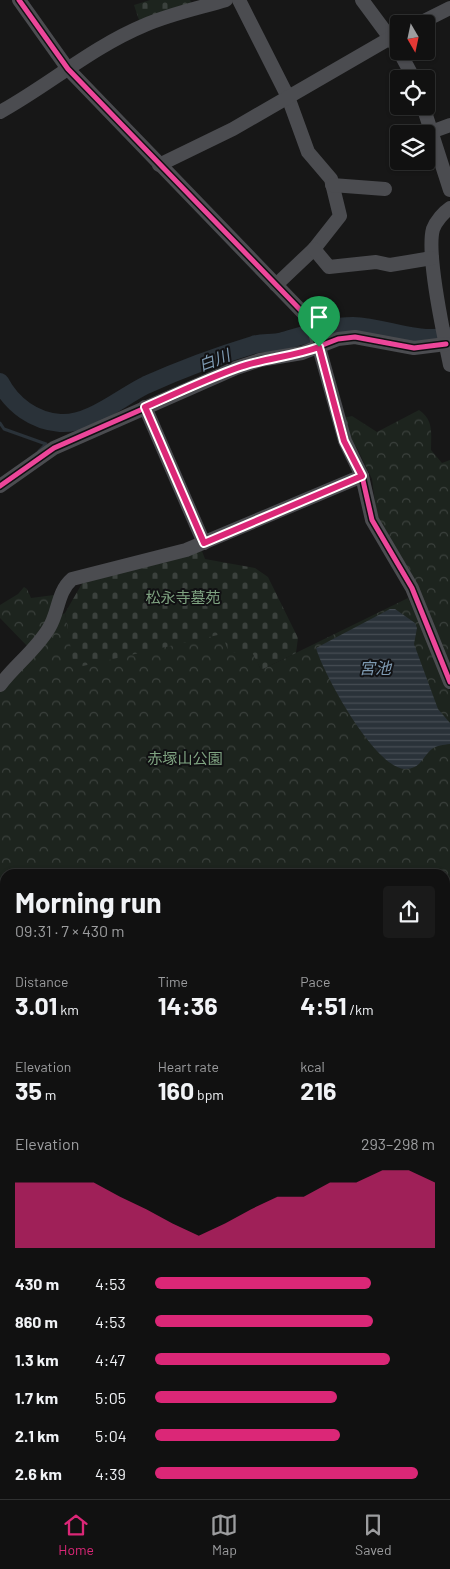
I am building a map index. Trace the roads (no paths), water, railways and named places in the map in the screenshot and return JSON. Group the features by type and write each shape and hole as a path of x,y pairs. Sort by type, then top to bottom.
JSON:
{"street":[{"path":"19,0 68,69 312,322 344,441 362,476 372,520 412,588 450,682"},
{"path":"0,112 33,94 86,56 145,24 226,0"},
{"path":"239,0 288,97 308,152 327,171 340,216 314,249 276,285"},
{"path":"362,0 390,30"},
{"path":"435,16 450,8"},
{"path":"159,165 233,129 390,38"},
{"path":"435,131 450,125"},
{"path":"435,144 450,190"},
{"path":"332,185 386,189"},
{"path":"450,208 434,228 432,258 450,365"},
{"path":"314,249 329,267 376,262 390,266 432,258"},
{"path":"0,486 54,448 236,368 260,360 302,353 318,345 338,339 356,337 414,348 446,344"},
{"path":"145,407 204,543"},
{"path":"0,685 49,629 56,616 62,590 72,579 186,550 362,476"}],"water":[{"name":"宮池","path":"390,609 395,609 415,623 417,628 414,644 438,709 450,723 450,744 434,748 418,765 405,769 393,765 380,753 352,718 329,678 316,648"}],"waterway":[{"name":"白川","path":"0,382 17,405 33,415 50,422 71,422 83,420 94,415 146,385 213,358 256,344 279,342 344,326 365,327 414,337 438,338 450,336"},
{"path":"0,423 4,429 46,444 39,451"}],"park label":[{"name":"松永寺墓苑","path":"183,598"},
{"name":"赤塚山公園","path":"185,759"}]}
